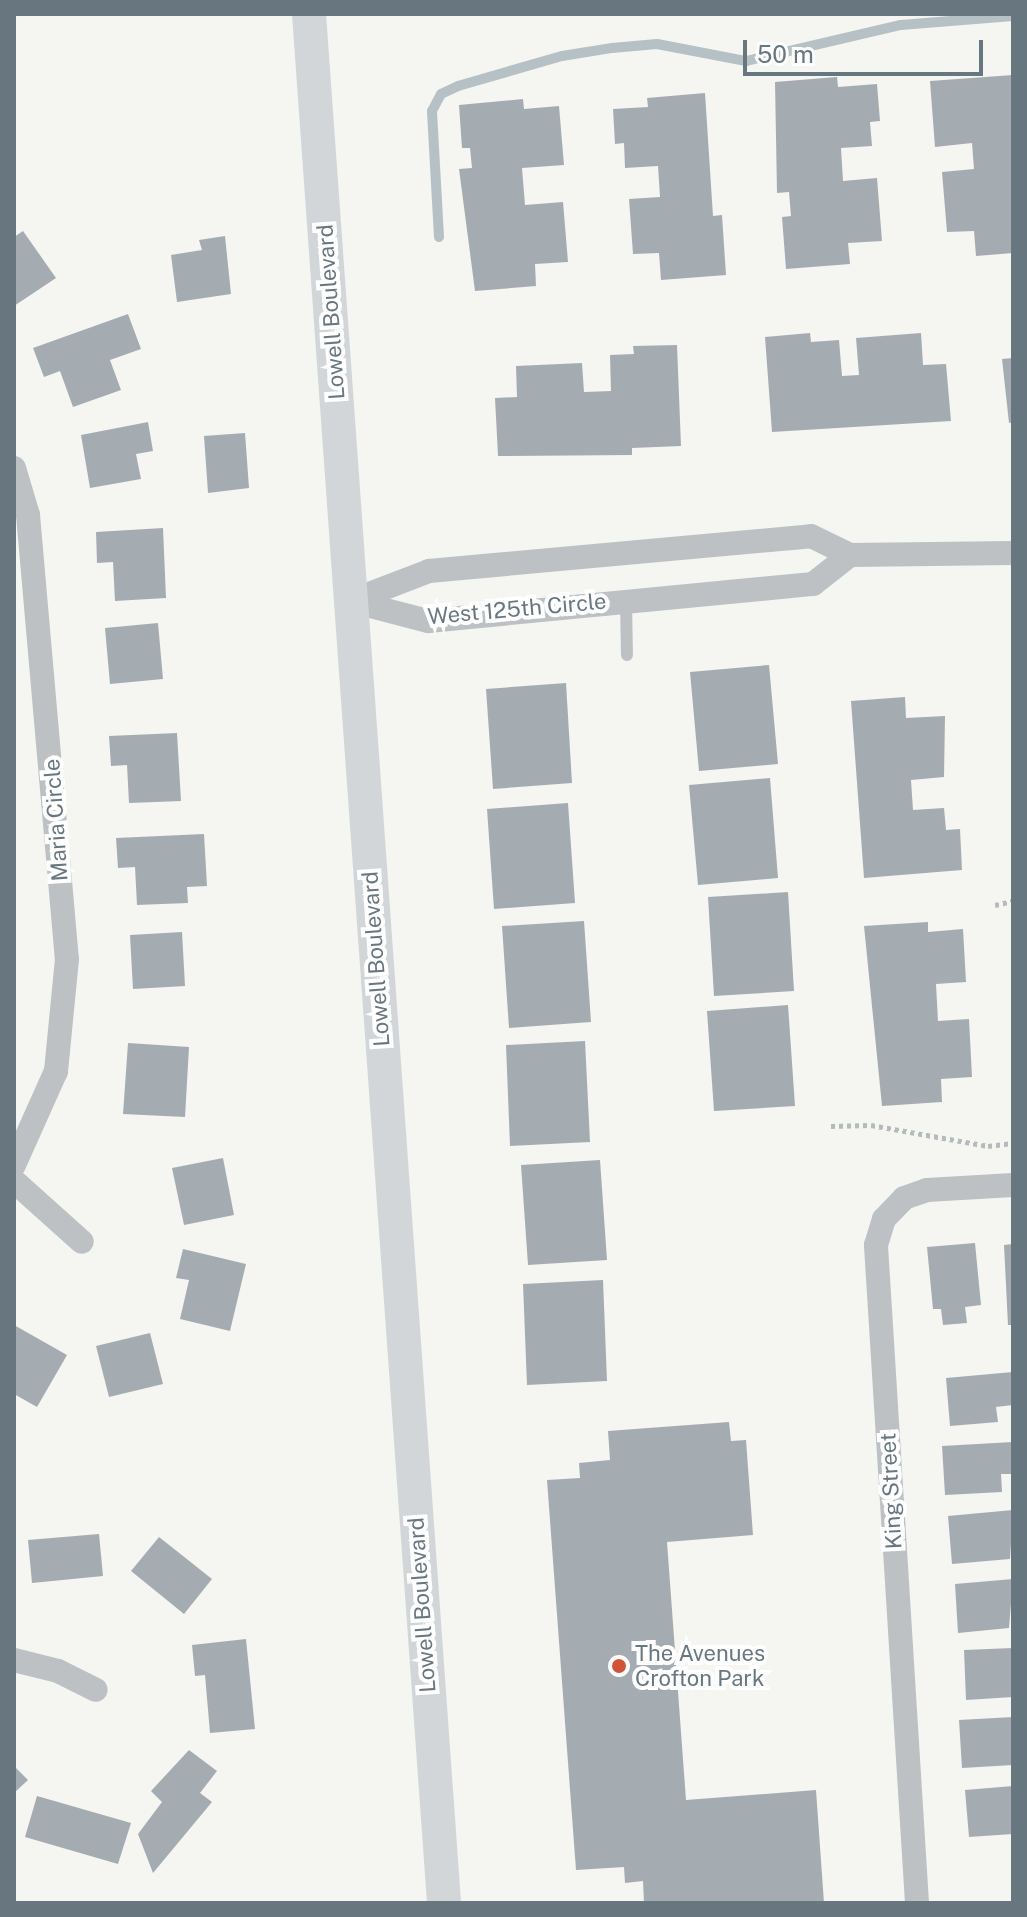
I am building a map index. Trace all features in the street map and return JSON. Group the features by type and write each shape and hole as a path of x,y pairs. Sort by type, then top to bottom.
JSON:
{"main road":[{"name":"Lowell Boulevard","path":"309,14 444,1903"}],"street":[{"name":"Maria Circle","path":"14,468 33,559 67,959 56,1071 14,1165"},
{"name":"West 125th Circle","path":"351,601 429,571 619,551 811,536 850,555 1013,553"},
{"name":"West 125th Circle","path":"351,601 428,621 813,584 850,555"},
{"path":"14,1181 82,1242"},
{"name":"King Street","path":"917,1903 876,1245 884,1219 904,1198 927,1190 1013,1185"},
{"path":"14,1660 58,1671 96,1690"}],"lane":[{"path":"626,600 627,655"}],"path":[{"path":"995,905 1013,901"},
{"path":"831,1126 871,1125 988,1146 1013,1143"}],"building":[{"path":"1013,75 1013,253 976,256 974,231 947,232 942,172 974,169 972,143 935,147 930,81"},
{"path":"837,77 838,87 877,84 880,121 870,122 872,146 841,148 843,181 877,178 882,241 848,243 850,264 786,269 782,217 791,216 789,192 777,193 775,82"},
{"path":"705,93 713,216 722,215 726,275 661,280 659,253 633,254 629,199 660,197 658,166 625,168 624,143 615,144 613,109 648,107 647,98"},
{"path":"523,99 524,109 559,106 564,165 522,168 525,205 563,202 568,262 535,264 536,286 475,291 459,169 472,168 470,148 462,148 459,105"},
{"path":"23,231 56,278 14,306 14,237"},
{"path":"225,236 231,294 177,302 171,255 202,250 199,240"},
{"path":"128,314 141,349 110,360 121,390 73,407 60,371 44,377 33,348"},
{"path":"810,333 811,342 839,340 842,376 859,375 856,338 921,333 923,365 946,364 951,421 772,432 765,337"},
{"path":"677,345 681,446 632,448 632,455 498,456 495,398 517,397 516,366 582,363 584,392 611,391 610,355 634,354 633,346"},
{"path":"1013,358 1013,422 1009,423 1002,359"},
{"path":"148,422 153,451 136,454 141,479 90,488 81,435"},
{"path":"245,433 249,488 208,493 204,436"},
{"path":"163,528 166,598 115,601 113,562 97,563 96,532"},
{"path":"158,623 163,679 110,684 105,628"},
{"path":"769,665 778,764 699,771 690,672"},
{"path":"566,683 572,783 493,789 486,689"},
{"path":"905,697 906,718 945,716 944,777 911,780 913,810 944,808 946,830 960,829 962,870 864,878 851,701"},
{"path":"177,733 181,801 129,803 127,765 111,766 109,736"},
{"path":"770,778 778,878 698,885 689,785"},
{"path":"568,803 575,903 494,909 487,809"},
{"path":"204,834 207,886 187,887 188,903 137,905 135,867 118,868 116,838"},
{"path":"788,892 794,991 714,996 708,897"},
{"path":"584,921 591,1022 509,1028 502,926"},
{"path":"928,922 928,932 963,929 966,982 936,984 938,1021 969,1019 972,1077 941,1079 942,1102 882,1106 864,926"},
{"path":"182,932 185,986 133,989 130,935"},
{"path":"788,1005 795,1106 714,1111 707,1011"},
{"path":"585,1041 590,1142 510,1146 506,1045"},
{"path":"128,1043 189,1047 185,1117 123,1114"},
{"path":"223,1158 234,1215 184,1225 172,1168"},
{"path":"600,1160 607,1260 528,1265 521,1165"},
{"path":"975,1243 981,1305 965,1307 967,1323 943,1325 941,1309 933,1309 927,1247"},
{"path":"1013,1244 1013,1325 1008,1325 1004,1245"},
{"path":"183,1249 246,1264 230,1331 180,1319 189,1280 176,1278"},
{"path":"603,1280 607,1381 527,1385 523,1284"},
{"path":"14,1325 67,1355 37,1407 14,1394"},
{"path":"150,1333 163,1384 109,1397 96,1346"},
{"path":"1013,1372 1013,1405 996,1407 998,1422 950,1426 946,1378"},
{"name":"The Avenues Crofton Park","path":"729,1422 731,1441 746,1440 753,1535 667,1542 686,1800 816,1790 824,1903 644,1903 643,1881 625,1883 624,1867 576,1870 547,1480 580,1478 579,1463 610,1460 608,1431"},
{"path":"1013,1442 1013,1474 1001,1474 1002,1492 945,1495 942,1446"},
{"path":"1013,1510 1010,1559 952,1564 948,1516"},
{"path":"99,1534 103,1576 32,1583 28,1540"},
{"path":"159,1537 212,1579 184,1614 131,1571"},
{"path":"1013,1579 1009,1628 958,1633 955,1584"},
{"path":"246,1639 255,1729 210,1733 205,1675 195,1676 192,1645"},
{"path":"1013,1648 1013,1697 966,1700 964,1650"},
{"path":"1013,1717 1013,1765 962,1768 959,1720"},
{"path":"189,1750 217,1771 200,1793 212,1802 153,1873 138,1834 162,1802 151,1791"},
{"path":"14,1766 28,1780 14,1793"},
{"path":"1013,1786 1013,1834 969,1837 965,1790"},
{"path":"37,1796 131,1823 118,1864 25,1837"}],"waterway":[{"path":"439,237 432,111 441,94 458,86 562,56 612,48 657,44 746,61 901,25 1013,16"}],"place":[{"name":"The Avenues Crofton Park","path":"619,1666"}]}
